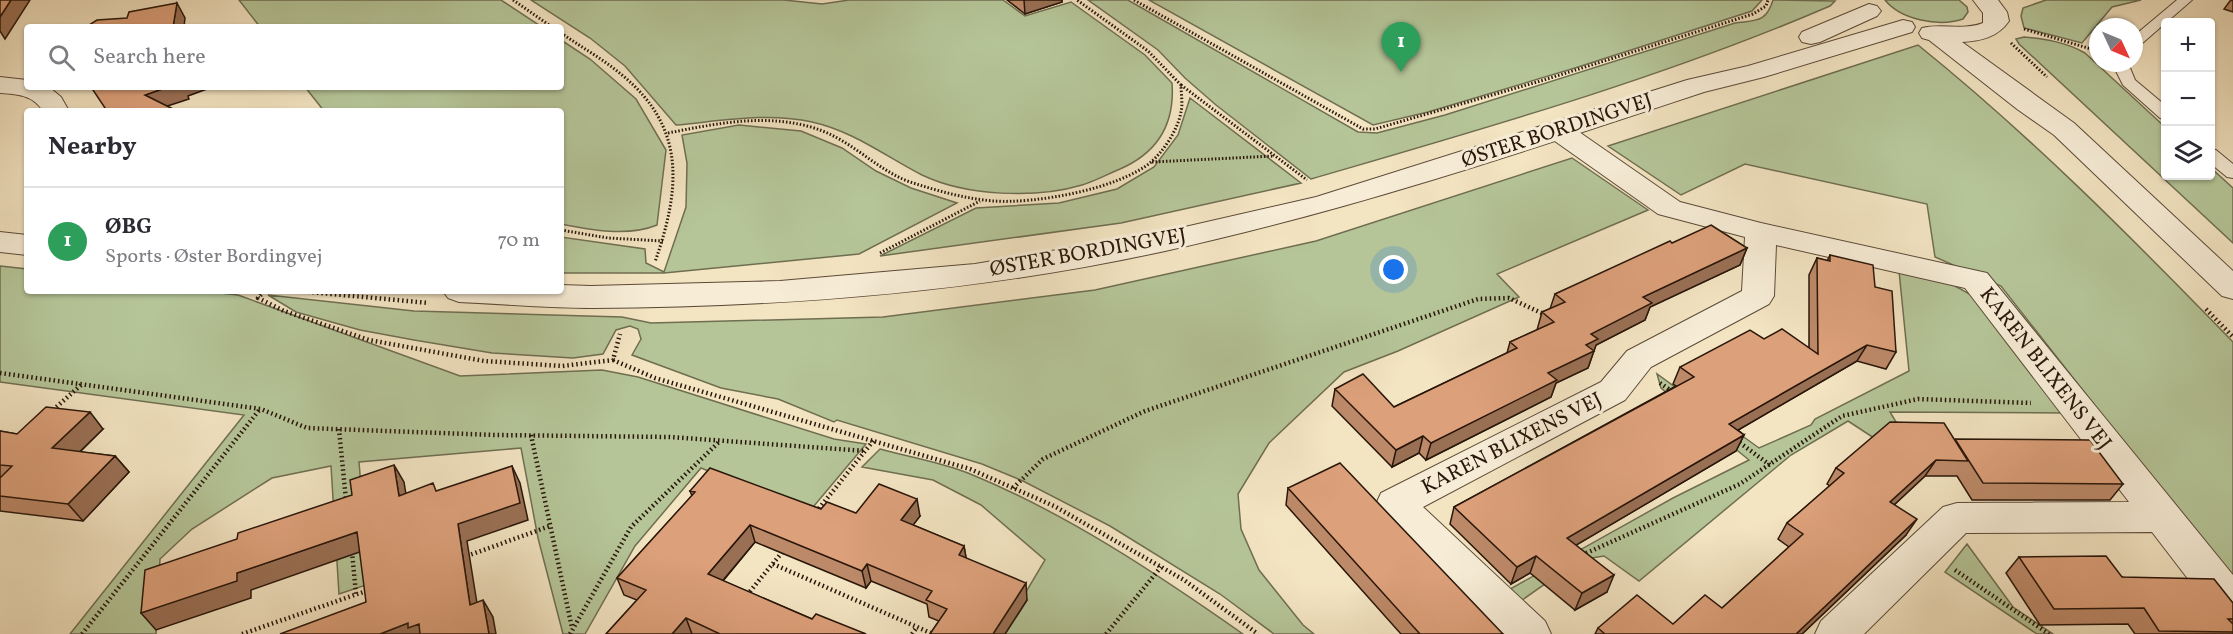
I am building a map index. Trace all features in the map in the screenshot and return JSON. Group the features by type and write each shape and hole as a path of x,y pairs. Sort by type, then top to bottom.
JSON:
{"street":[{"path":"1863,5 1903,27 1938,34 2026,103 2064,129 2233,289"},
{"name":"ØSTER BORDINGVEJ","path":"1696,86 1863,5"},
{"path":"1938,34 1987,11 2064,129"},
{"name":"ØSTER BORDINGVEJ","path":"525,294 591,297 780,292 975,274 1163,242 1324,204 1559,132 1696,86 1755,72 1903,27"},
{"path":"0,85 24,87"},
{"path":"37,90 50,99 54,108"},
{"name":"KAREN BLIXENS VEJ","path":"1559,132 1670,208 1761,232 1976,280 2233,606"},
{"name":"KAREN BLIXENS VEJ","path":"1530,634 1395,504 1613,391 1639,359 1758,296 1761,232"},
{"path":"0,242 24,245"},
{"path":"1836,634 1957,518 2161,517"}],"lane":[{"path":"2143,35 2185,0"},
{"path":"2124,72 2128,82 2161,111"},
{"path":"2215,157 2233,173"}],"path":[{"path":"513,0 548,24"},
{"path":"1077,0 1148,51 1181,85 1312,184 1301,187"},
{"path":"1134,0 1363,129 1375,129 1544,80 1753,14 1766,6 1768,0"},
{"path":"1987,11 2089,48"},
{"path":"564,35 623,76 648,101 668,133 675,176 672,208 655,262"},
{"path":"1152,162 1169,138 1181,113 1181,85"},
{"path":"668,133 718,123 768,120 807,126 836,136 867,153 900,177 931,189 981,201 1043,201 1110,182 1152,162 1275,156"},
{"path":"870,258 981,201"},
{"path":"564,231 608,238 663,241"},
{"path":"261,294 258,298 284,311 369,340 484,362 562,366 613,360 655,378 970,469 1054,506 1184,580 1258,634"},
{"path":"1013,488 1043,459 1145,411 1478,299 1509,298 1536,309 1555,321"},
{"path":"613,360 620,334"},
{"path":"1634,364 1679,397"},
{"path":"0,373 261,409 307,428 670,437 866,451"},
{"path":"49,415 81,384"},
{"path":"1576,558 1596,547 1740,484 1842,416 1918,399 2073,405"},
{"path":"82,634 261,409"},
{"path":"339,429 348,511"},
{"path":"531,435 571,631"},
{"path":"1734,438 1770,465"},
{"path":"809,520 874,440"},
{"path":"571,631 630,527 720,441"},
{"path":"463,557 550,526"},
{"path":"744,599 788,546"},
{"path":"351,547 356,594"},
{"path":"1925,549 2049,634"},
{"path":"773,564 933,634"},
{"path":"1106,634 1161,567"},
{"path":"242,634 378,587"},
{"path":"912,634 917,627"}],"green space":[{"path":"239,0 501,0 537,24 258,24"},
{"path":"531,0 784,0 822,4 849,0 1003,0 1025,16 1071,2 1145,55 1172,83 1170,111 1167,124 1154,146 1133,162 1097,179 1082,185 1043,192 1022,194 980,191 940,182 922,175 841,131 812,122 761,118 676,125 625,66 590,38"},
{"path":"1088,0 1128,0 1358,132 1377,133 1445,115 1735,23 1759,19 1767,13 1773,0 1835,1 1830,6 1767,32 1639,79 1508,121 1311,179 1216,105 1158,50"},
{"path":"1149,0 1762,0 1752,11 1575,68 1428,112 1373,125"},
{"path":"1885,0 1959,0 1967,7 1968,12 1963,19 1932,22 1901,13"},
{"path":"2046,0 2141,0 2112,7 2103,18 2089,18 2089,35 2082,43 2024,28 2021,16 2023,8"},
{"path":"2024,37 2055,42 2085,53 2089,57 2089,72 2106,72 2161,123 2161,176 2019,44 2016,39"},
{"path":"564,42 590,59 636,99 666,150 657,225 622,232 564,224 564,108 322,108 307,90 564,90"},
{"path":"1918,45 2041,152 2119,226 2233,342 2233,582 2001,286 1935,257 1927,204 1745,164 1681,195 1608,146"},
{"path":"1190,98 1301,183 1121,223 880,256 976,208 1059,203 1117,189 1154,167 1178,135"},
{"path":"739,125 801,131 842,148 876,171 911,188 957,203 859,254 664,273 564,273 564,237 645,249 646,263 664,272 686,207 687,163 682,135"},
{"path":"1572,158 1648,210 1497,274 1519,297 1398,351 1344,372 1269,443 1238,494 1241,529 1259,570 1303,625 1314,634 1274,634 1220,594 1110,526 1023,481 982,464 837,420 834,422 778,399 721,388 632,355 641,339 638,329 630,326 616,330 603,354 573,358 492,353 360,330 296,312 268,295 414,311 622,317 651,323 883,317 1095,290 1316,241"},
{"path":"2215,172 2233,188 2233,243 2165,180 2215,180"},
{"path":"0,266 24,269 24,294 238,295 460,376 602,370 638,377 834,439 866,444 798,525 784,502 701,468 635,546 585,634 563,634 538,538 521,448 359,462 369,584 339,594 331,466 272,478 192,529 160,559 156,634 70,634 244,415 0,382"},
{"path":"1899,271 1946,281 1975,297 2068,413 1890,412 1926,472 1848,421 1791,455 1639,581 1604,556 1579,560 1518,603 1503,593 1673,498 1749,460 1661,388 1657,374 1759,448 1811,425 1815,419 1909,371"},
{"path":"880,449 957,469 1040,506 1144,567 1243,634 1001,634 1045,560 981,505 933,480 862,467"},
{"path":"1967,544 2013,607 2053,634 2037,634 1945,572"}],"building":[{"path":"0,0 11,0 0,17"},
{"path":"177,3 174,24 91,24 97,20 127,18 129,12"},
{"path":"93,90 159,90 145,95 171,108 105,108"},
{"path":"1711,225 1747,248 1643,297 1652,303 1591,334 1598,339 1586,345 1594,351 1548,373 1557,380 1431,443 1423,436 1396,450 1335,389 1363,374 1394,407 1517,348 1510,342 1554,322 1542,312 1565,302 1555,294 1670,241 1672,243"},
{"path":"1830,255 1873,265 1875,287 1892,291 1896,352 1867,345 1729,424 1744,435 1567,538 1614,575 1582,593 1536,556 1517,567 1454,507 1694,377 1680,367 1750,330 1764,339 1782,329 1818,354 1817,258 1830,261"},
{"path":"46,407 90,412 52,448 115,456 68,504 0,496 0,478 12,466 0,465 0,431 17,434"},
{"path":"1890,422 1944,423 1968,461 1936,460 1890,502 1917,519 1796,634 1605,634 1598,628 1637,595 1673,624 1705,595 1722,608 1803,534 1787,523 1844,473 1836,468"},
{"path":"1955,439 2090,440 2123,484 1983,483"},
{"path":"1340,463 1503,634 1420,634 1288,488"},
{"path":"394,465 399,496 433,483 436,491 512,466 520,503 458,524 470,605 483,600 489,634 420,634 419,624 408,628 408,623 380,634 280,634 366,602 357,532 237,573 237,581 141,613 145,570 237,539 238,533 352,495 350,480"},
{"path":"710,468 821,509 827,502 856,513 879,484 917,499 901,520 964,546 959,555 1026,583 993,634 930,634 947,609 926,600 932,591 867,564 862,571 750,525 708,574 812,619 816,614 866,634 720,634 686,618 672,634 606,634 646,590 617,578 695,492 690,491"},
{"path":"2106,556 2122,577 2214,579 2233,603 2233,619 2228,619 2233,624 2233,632 2159,631 2144,608 2054,609 2019,557"}],"place":[{"name":"ØBG","path":"1401,72"}]}
